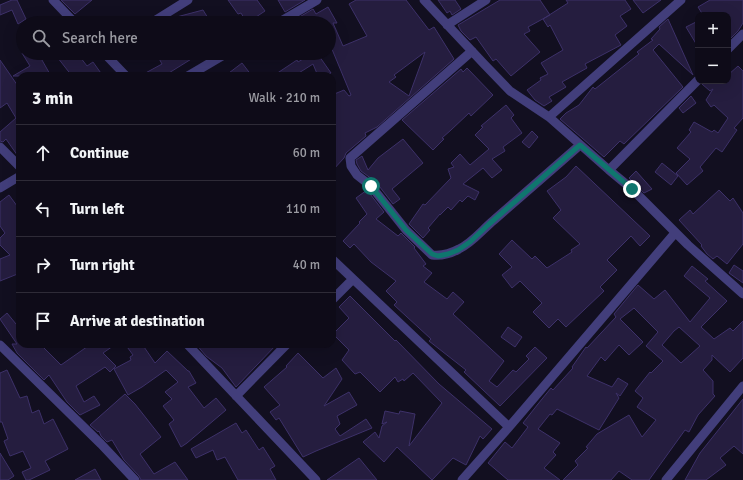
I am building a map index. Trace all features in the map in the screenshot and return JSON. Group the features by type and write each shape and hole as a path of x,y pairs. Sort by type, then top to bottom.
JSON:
{"street":[{"path":"53,0 68,16"},
{"path":"162,16 188,0"},
{"path":"290,16 317,0"},
{"path":"424,0 510,90 548,117 632,189 675,232 743,294"},
{"path":"447,25 486,0"},
{"path":"548,117 681,0"},
{"path":"729,48 743,34"},
{"path":"472,51 350,158 351,166 356,175 371,186 406,230 432,254 438,256 448,254 458,250 470,242 580,145"},
{"path":"111,60 122,72"},
{"path":"195,72 215,60"},
{"path":"609,170 695,83"},
{"path":"0,147 16,163"},
{"path":"0,188 16,178"},
{"path":"462,480 510,428 675,232"},
{"path":"336,263 510,428"},
{"path":"336,296 353,279"},
{"path":"0,346 101,444 134,480"},
{"path":"191,348 316,480"},
{"path":"236,396 284,348"},
{"path":"666,480 743,386"}],"building":[{"path":"12,0 17,0 25,16 16,16 16,19 12,10 0,15 0,5"},
{"path":"61,0 92,0 75,14"},
{"path":"228,0 257,0 265,11 258,16 243,16 241,13 238,14"},
{"path":"278,0 305,0 285,12"},
{"path":"356,0 406,0 429,30 434,27 454,59 377,127 365,133 366,136 346,153 344,158 336,167 336,93 344,90 349,96 351,95 336,59 336,30 343,46 367,36 349,4","holes":["425,52 409,96 389,82 396,77 394,75"]},
{"path":"438,0 455,0 461,9 452,15 450,11 447,13"},
{"path":"500,0 540,0 550,15 528,27 530,31 524,34 540,52 511,76 496,59 493,61 476,37 470,40 461,31 458,25"},
{"path":"566,0 625,0 631,9 620,16 627,26 615,35 621,45 585,64 587,68 562,82 566,87 549,97 552,101 544,106 535,100 527,90 541,80 540,78 548,74 541,63 563,50 550,25 548,27 543,19 568,3"},
{"path":"633,0 661,0 643,13"},
{"path":"710,0 743,0 743,23 731,38 731,12 701,12 698,7"},
{"path":"328,7 333,16 301,16 313,9 316,14"},
{"path":"203,10 207,16 180,16"},
{"path":"668,19 693,75 659,44 653,50 683,87 624,144 620,141 604,157 560,119 566,113 579,105 593,87 595,89 639,54 637,52 653,40 651,39 660,29 659,27"},
{"path":"695,22 695,42 686,27"},
{"path":"0,60 16,83 16,118 7,103 0,108"},
{"path":"26,60 42,60 49,72 20,72 30,66"},
{"path":"59,60 82,60 87,66 93,62 100,72 69,72"},
{"path":"160,60 190,60 170,72 147,72 162,64"},
{"path":"297,60 298,62 301,60 322,60 330,72 316,72 313,64 300,72 279,72"},
{"path":"242,63 249,72 230,72"},
{"path":"738,66 743,71 743,118 734,128 737,130 722,152 716,148 700,167 703,171 687,185 676,173 690,159 677,148 691,132 689,130 694,122 712,132 714,130 718,133 728,118 714,105 711,107 706,100 713,89 710,91 702,84 731,84 731,72"},
{"path":"467,68 493,95 471,116 469,113 442,138 444,139 433,150 402,120 461,69 463,72"},
{"path":"691,96 696,103 683,113 679,108"},
{"path":"506,105 514,115 511,118 522,133 503,147 505,151 492,159 502,170 492,178 483,168 463,184 479,192 475,200 468,196 462,202 460,200 451,210 448,207 428,228 430,230 423,238 409,224 423,204 425,205 451,178 448,169 454,167 451,163 460,154 470,165 489,149 475,135 483,127 481,126"},
{"path":"16,118 16,153 6,139 3,142 0,141 0,132"},
{"path":"532,131 538,137 529,148 522,142"},
{"path":"403,139 423,163 392,189 400,199 393,204 376,182 361,171 356,160 362,156 368,170 378,158"},
{"path":"662,163 678,176 671,185 655,172"},
{"path":"576,166 650,236 640,246 631,236 607,260 617,270 600,287 604,291 566,327 558,319 549,328 533,312 542,303 520,281 512,288 502,275 512,267 499,254 512,240 532,259 535,256 547,268 572,252 571,250 580,244 553,218 561,210 547,191 566,177"},
{"path":"636,171 652,189 644,193 629,178"},
{"path":"367,190 384,212 376,219 398,236 401,233 415,247 414,248 426,264 423,266 432,273 424,282 447,299 453,292 464,302 453,314 504,361 489,381 497,387 513,370 516,372 529,359 526,356 535,347 547,358 500,406 464,372 466,370 429,341 431,339 394,305 397,302 386,291 396,281 371,262 354,244 350,248 343,241 367,214 356,198"},
{"path":"719,190 730,201 733,198 743,213 743,244 727,264 717,256 713,259 707,254 701,246 702,245 679,220 690,210 693,214"},
{"path":"9,195 16,205 16,275 0,281 0,259 10,255 0,245 0,238 5,233 0,226 0,202"},
{"path":"734,265 743,271 743,283 729,273"},
{"path":"692,266 708,279 705,281 727,301 701,327 714,339 730,328 733,331 743,321 743,358 730,372 712,355 712,360 703,370 713,381 713,394 715,396 698,415 689,432 685,430 649,480 632,480 619,471 611,480 563,480 578,465 575,461 588,448 586,447 597,434 629,415 642,437 656,420 637,407 643,398 635,391 650,372 651,373 663,361 646,346 658,332 634,308 620,319 643,342 629,355 619,345 605,361 601,357 587,376 612,387 618,378 628,384 620,396 616,393 619,398 599,430 557,409 552,415 550,414 538,429 560,443 553,452 556,455 544,468 560,480 508,480 488,463 505,442 512,448 528,427 523,423 551,388 553,390 573,368 572,367 586,347 587,348 616,317 614,314 638,285 654,299 665,290 690,322 710,298 684,276","holes":["679,327 700,346 681,363 662,345"]},
{"path":"350,296 439,384 492,429 483,439 480,436 466,465 453,458 432,480 397,447 384,462 363,442 375,432 379,438 382,426 387,422 382,424 385,411 399,414 400,411 415,414 409,446 442,403 413,373 404,381 403,379 398,382 395,377 380,392 360,372 355,374 342,360 349,350 336,337 336,331 349,318 339,307"},
{"path":"7,313 16,324 16,343 0,319"},
{"path":"508,327 522,337 515,347 501,337"},
{"path":"12,344 16,344 16,348 44,348 61,365 85,348 110,348 103,353 116,366 110,372 105,367 76,386 84,402 94,396 100,405 80,415 67,402 49,375 44,380 17,353"},
{"path":"128,348 145,348 155,363 167,351 189,371 196,383 188,387 204,408 216,398 226,410 181,447 169,424 174,420 163,406 172,399 165,392 178,382 166,370 128,395 114,369 131,360 130,357 133,355"},
{"path":"199,348 273,348 236,387 222,368 206,356"},
{"path":"298,353 323,378 336,368 342,379 324,406 349,392 357,405 337,416 340,424 335,429 340,436 366,419 372,428 303,457 279,418 276,420 270,412 280,405 264,387 287,367 286,366"},
{"path":"7,370 20,398 27,396 32,413 39,410 44,424 53,419 68,449 45,461 50,470 29,480 26,480 22,472 31,468 23,451 10,456 4,441 8,439 2,422 0,422 0,373"},
{"path":"125,394 135,404 161,437 140,454 154,474 175,462 188,480 141,480 124,460 112,440 107,442 101,436 99,431 98,432 90,425"},
{"path":"743,399 743,454 734,446 720,458 726,465 706,480 685,480 700,453"},
{"path":"236,423 242,433 246,430 259,450 263,447 275,466 270,469 276,480 238,480 225,457 217,460 213,450 196,458 191,449"},
{"path":"0,453 14,476 8,480 0,480"},
{"path":"359,458 377,480 327,480"},
{"path":"95,469 101,480 75,480"}],"route":[{"path":"371,186 406,230 432,254 438,256 445,255 465,246 580,145 632,189"}]}
